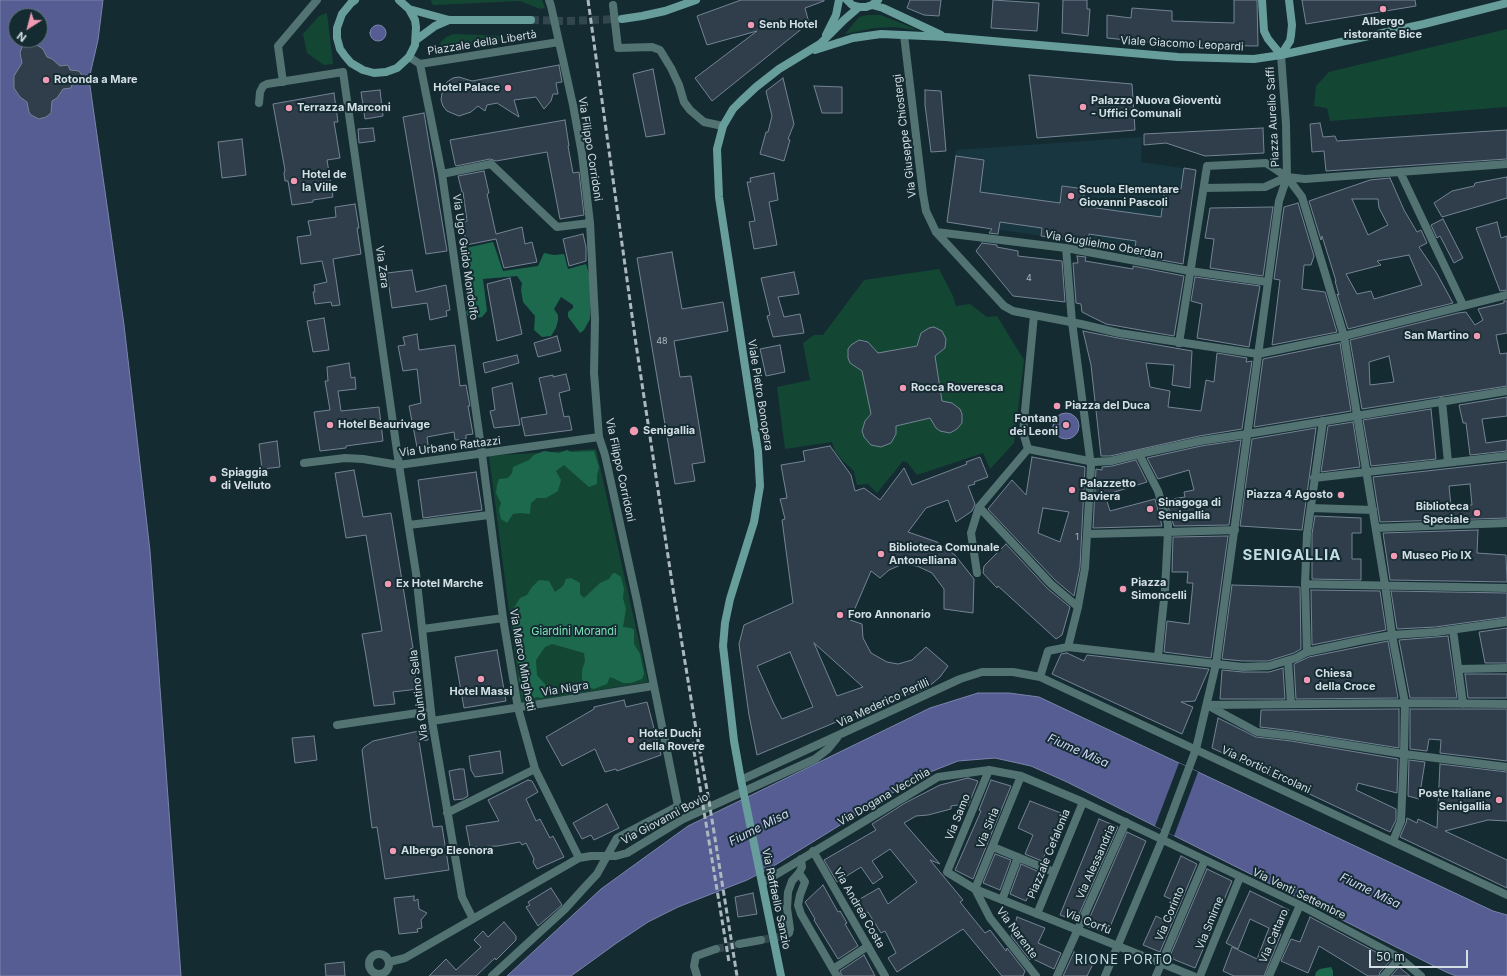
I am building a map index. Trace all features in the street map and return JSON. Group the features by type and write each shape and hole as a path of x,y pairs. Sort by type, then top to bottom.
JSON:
{"main road":[{"path":"355,0 342,14 337,38 340,49 351,64 362,70 374,73 386,72 397,68 409,57 416,40 415,20 409,10 399,0"},
{"path":"622,19 665,11 696,0"},
{"name":"Viale Pietro Bonopera","path":"823,42 836,15 839,0"},
{"path":"847,0 852,5 859,7 866,7 875,3"},
{"path":"1262,0 1264,30 1268,40 1281,55 1290,41 1291,35 1292,25 1289,0"},
{"name":"Viale Giacomo Leopardi","path":"875,3 946,37"},
{"name":"Viale Giacomo Leopardi","path":"904,35 946,37 1178,58 1254,59 1281,55 1424,24 1507,4"},
{"name":"Viale Pietro Bonopera","path":"741,780 733,734 723,646 725,623 730,599 754,522 760,486 758,450 719,197 717,154 723,126 733,109 756,87 779,69 809,52 823,42 859,7"},
{"path":"409,10 449,20 531,20"},
{"path":"416,40 435,26 449,20"},
{"name":"Viale Pietro Bonopera","path":"809,52 869,34 904,35"},
{"name":"Via Raffaello Sanzio","path":"741,780 781,976"}],"street":[{"path":"283,82 278,46 317,0"},
{"name":"Via Filippo Corridoni","path":"549,0 582,154 590,223 595,319 594,373 599,437 605,455 637,601 678,806 617,838 606,856"},
{"path":"613,5 618,48 652,47 660,50 671,68 684,102 690,110 704,122 723,126"},
{"name":"Via Giuseppe Chiostergi","path":"904,35 926,211 936,232 1004,306 1013,311 1072,322 1119,333 1258,354 1344,336 1507,295"},
{"name":"Piazzale della Libertà","path":"409,57 420,64 559,42"},
{"name":"Piazza Aurelio Saffi","path":"1281,55 1286,116 1287,177"},
{"path":"259,103 260,92 263,86 267,84 343,72 351,64"},
{"name":"Via Ugo Guido Mondolfo","path":"420,64 442,174 482,454"},
{"name":"Via Zara","path":"343,72 399,465"},
{"name":"Piazza Aurelio Saffi","path":"1266,163 1287,177 1265,187 1204,188 1207,166 1266,163"},
{"path":"442,174 491,164 557,227 590,223"},
{"path":"1287,177 1305,179 1507,164"},
{"path":"1400,172 1463,305"},
{"path":"1105,976 1162,840 1196,749 1207,706 1216,664 1279,201 1287,177"},
{"path":"1287,177 1302,197 1344,336 1358,415 1392,635 1405,703 1401,822 1393,841"},
{"path":"1179,343 1204,188"},
{"name":"Via Guglielmo Oberdan","path":"936,232 1066,248 1190,271 1268,282"},
{"path":"1066,248 1072,322 1092,463 1085,568 1078,608 1068,647"},
{"path":"1027,450 1021,432 1028,357 1034,315"},
{"path":"1027,450 1092,463 1111,461 1200,441 1507,390"},
{"path":"1442,401 1448,462"},
{"path":"1307,652 1305,584 1307,534 1323,421"},
{"name":"Via Urbano Rattazzi","path":"304,463 345,458 363,459 399,465 599,437"},
{"path":"977,573 971,533 980,507 1027,450"},
{"name":"Via Marco Minghetti","path":"482,454 503,618 518,708 536,769 579,858"},
{"path":"1139,454 1158,491 1168,524 1165,590 1158,657"},
{"path":"1314,478 1507,456"},
{"name":"Via Quintino Sella","path":"399,465 423,629 432,721 462,897 473,919"},
{"path":"980,507 1051,584 1078,608"},
{"path":"1311,508 1373,510"},
{"path":"409,526 489,515"},
{"path":"1376,528 1507,523"},
{"path":"1087,534 1235,530"},
{"path":"1305,584 1507,588"},
{"path":"423,629 503,618"},
{"path":"1040,677 1048,651 1068,647 1243,667 1269,666 1288,661 1307,652 1392,635 1453,630 1507,622"},
{"path":"1453,630 1463,704"},
{"path":"1288,661 1291,704"},
{"path":"1459,669 1507,668"},
{"name":"Via Mederico Perilli","path":"741,780 960,679 982,672 1013,672 1040,677"},
{"name":"Via Portici Ercolani","path":"1040,677 1507,895"},
{"name":"Via Nigra","path":"432,721 653,686"},
{"path":"1207,706 1405,703 1507,704"},
{"path":"1207,706 1257,732 1292,736 1404,754 1507,767"},
{"path":"337,724 431,711"},
{"name":"Via Giovanni Bovio","path":"390,962 405,958 579,858 591,856 616,856 627,853 684,818 815,759 828,749 839,735"},
{"path":"447,813 536,769"},
{"name":"Via Dogana Vecchia","path":"762,883 938,777 989,770 1022,776 1083,802 1162,840"},
{"name":"Via Samo","path":"975,889 947,872 989,770"},
{"name":"Via Siria","path":"975,889 1022,776"},
{"name":"Piazzale Cefalonia","path":"1037,914 1083,802"},
{"name":"Via Alessandria","path":"1057,976 1126,822"},
{"name":"Via Venti Settembre","path":"1162,840 1300,905 1400,958 1421,976"},
{"path":"993,847 1054,872"},
{"name":"Via Andrea Costa","path":"813,851 885,976"},
{"path":"492,976 565,909 596,874 606,856"},
{"path":"1002,900 1018,857"},
{"path":"784,936 789,933 790,929 787,908 788,892 792,881 802,867 801,859"},
{"name":"Via Corinto","path":"1156,976 1205,860"},
{"path":"799,873 805,882 798,905 800,914 835,972 868,946"},
{"name":"Via Smirne","path":"1200,976 1240,878"},
{"name":"Via Corfù","path":"975,889 1193,976"},
{"name":"Via Narente","path":"975,889 990,918 1036,976"},
{"name":"Via Cattaro","path":"1269,976 1300,905"},
{"path":"739,944 761,940"},
{"path":"697,976 694,966 696,956 716,949"},
{"path":"377,954 383,954 390,962 389,967 381,974 375,974 369,965 370,960 377,954"},
{"path":"1384,976 1400,958"}],"shaded area":[{"name":"Scuola Elementare Giovanni Pascoli","path":"1142,137 1141,162 1196,170 1184,257 947,222 956,150"}],"green space":[{"path":"431,0 542,0 545,8 540,9 520,1 434,5 432,4"},
{"path":"327,13 333,64 324,65 307,53 303,34 319,16"},
{"path":"881,15 918,30 894,27 874,28 845,34 859,17"},
{"path":"1507,29 1507,107 1330,121 1327,108 1314,106 1316,86 1329,72"},
{"path":"454,34 504,36 505,41 443,49 440,43 446,37"},
{"path":"493,242 503,271 538,266 544,253 554,255 564,254 568,269 586,264 590,277 591,294 590,319 584,330 580,333 568,317 568,312 573,308 573,305 561,297 554,309 558,315 556,328 551,336 542,337 534,330 535,316 523,302 521,290 522,283 517,276 483,279 487,311 482,317 469,319 466,312 471,305 467,290 471,271 465,253 466,248"},
{"path":"939,269 953,296 956,306 970,304 987,317 997,316 1024,360 1014,443 990,469 983,453 917,475 907,462 903,461 877,493 868,484 857,485 854,471 835,451 832,442 785,449 777,387 810,380 803,343 814,335 823,335 864,280"},
{"name":"Giardini Morandi","path":"596,449 648,682 521,703 489,456"},
{"path":"567,450 571,452 594,451 599,467 597,484 589,487 564,465 556,471 561,480 558,491 546,498 537,498 531,503 530,514 513,514 507,523 501,519 499,510 501,503 496,493 499,479 508,478 512,473 513,467 529,460 534,455 544,451 559,453"},
{"path":"613,573 621,577 624,589 623,598 626,609 623,627 634,630 634,644 640,654 644,674 642,679 631,683 623,683 610,677 607,684 594,689 587,687 582,679 582,670 585,661 584,653 552,644 545,647 536,660 537,675 549,689 549,694 546,697 537,697 527,701 524,699 519,680 513,623 514,608 520,598 527,595 539,580 549,581 555,592 563,586 566,579 571,578 580,583 580,594 584,598 600,583 609,579"},
{"path":"1331,967 1333,976 1315,976 1316,972 1320,969"}],"water":[{"path":"0,0 103,0 98,40 89,79 124,325 150,551 181,976 0,976"},
{"path":"375,25 381,25 386,30 384,39 381,41 375,41 370,36 370,30"},
{"name":"Fontana dei Leoni","path":"1066,413 1075,417 1079,426 1075,435 1066,439 1057,435 1053,426 1057,417"},
{"name":"Fiume Misa","path":"978,693 1009,693 1039,697 1493,911 1507,915 1507,976 1456,976 1446,972 1067,782 1031,766 995,758 958,761 920,776 772,867 747,880 678,907 648,922 571,976 507,976 601,889 688,826 930,708"}],"pier":[{"path":"1179,763 1198,772 1174,836 1155,826"}],"building":[{"path":"741,0 824,1 805,8 809,23 712,101 695,78 757,31 707,45 697,16"},
{"path":"910,0 941,0 939,16 924,15 907,8"},
{"path":"993,0 1039,3 1037,31 991,28"},
{"path":"1063,0 1087,0 1087,9 1090,9 1088,36 1062,33"},
{"path":"1234,0 1257,0 1258,46 1178,45 1107,38 1107,15 1131,18 1132,8 1172,11 1172,21 1234,23"},
{"path":"1302,0 1415,0 1416,6 1306,24"},
{"name":"Rotonda a Mare","path":"22,48 41,48 47,57 52,59 60,66 68,65 70,70 79,71 83,77 72,84 71,88 63,89 57,98 52,101 51,113 46,117 39,119 31,115 27,102 20,97 14,88 14,76 22,63 20,53"},
{"path":"559,65 562,82 556,83 558,94 553,94 551,101 544,109 536,97 514,100 519,117 497,103 487,105 485,111 478,106 471,112 459,116 447,111 441,100 443,87 453,78 459,77 472,81"},
{"path":"653,69 665,134 646,137 633,74"},
{"name":"Palazzo Nuova Gioventù - Uffici Comunali","path":"1029,75 1132,84 1135,130 1037,138"},
{"path":"783,78 794,124 788,139 790,140 784,161 760,154 772,116 766,91"},
{"path":"814,86 842,87 842,113 822,113"},
{"path":"380,90 383,116 365,119 361,92"},
{"path":"925,90 941,91 946,151 931,152 925,105"},
{"path":"334,93 338,122 334,122 340,158 327,160 333,197 292,205 288,181 285,181 285,170 273,104"},
{"path":"424,113 447,251 426,254 403,117"},
{"path":"565,120 573,173 579,172 584,215 560,219 547,152 496,161 490,159 456,166 455,164 450,140"},
{"path":"1320,123 1323,137 1335,136 1337,141 1507,130 1507,159 1326,171 1324,151 1312,152 1310,124"},
{"path":"373,128 375,141 359,143 358,129"},
{"path":"1263,128 1264,153 1205,156 1166,143 1144,145 1144,134"},
{"path":"242,139 246,175 222,178 218,142"},
{"path":"956,156 984,160 980,192 1060,203 1062,186 1085,189 1082,206 1161,217 1165,187 1181,189 1184,168 1196,170 1183,264 1134,255 1136,241 1089,234 1087,246 1076,244 1076,241 1041,236 1042,228 1000,222 998,234 989,233 992,229 947,222"},
{"path":"484,171 489,193 487,194 496,234 522,227 525,244 532,242 537,262 504,268 496,239 466,245 463,222 467,221 463,192 458,176"},
{"path":"774,173 778,200 769,202 777,245 754,249 749,222 755,221 747,182 751,182 750,178"},
{"path":"1507,177 1507,198 1442,217 1434,203 1452,191 1474,186 1475,183"},
{"path":"1390,178 1404,210 1417,232 1421,230 1427,243 1419,247 1436,272 1453,303 1348,329 1337,294 1339,295 1336,281 1309,201 1370,180","holes":["1352,199 1378,199 1379,208 1388,225 1368,235","1409,255 1422,285 1374,299 1371,291 1357,294 1346,274 1381,265 1377,261"]},
{"path":"1298,203 1314,256 1311,265 1304,265 1302,289 1325,292 1337,332 1272,345 1280,280 1274,279 1284,207"},
{"path":"355,204 361,254 333,259 340,305 332,306 331,302 315,304 313,292 315,292 314,285 327,282 322,261 301,264 297,237 311,235 308,221 336,217 335,207"},
{"path":"1273,207 1263,276 1210,268 1214,239 1205,238 1210,208"},
{"path":"1443,219 1463,258 1454,263 1440,236 1437,238 1431,225"},
{"path":"1497,222 1501,238 1507,236 1507,290 1500,291 1476,228"},
{"path":"583,234 586,247 586,261 569,266 563,239"},
{"path":"982,243 997,245 997,247 1018,251 1018,256 1062,261 1065,302 1013,296 976,251"},
{"name":"Senigallia","path":"672,252 682,309 723,302 728,331 674,341 680,377 691,376 705,462 692,464 695,481 675,484 637,258"},
{"path":"1077,256 1086,257 1085,261 1133,269 1133,266 1184,276 1174,336 1106,324 1082,312 1081,304 1076,303 1073,263 1078,263"},
{"path":"412,270 416,292 446,285 450,310 446,311 447,316 430,320 427,303 392,308 387,273"},
{"path":"794,272 799,294 778,297 784,317 800,314 804,333 773,337 767,316 770,315 761,278"},
{"path":"1195,277 1260,286 1249,347 1197,338 1202,304 1191,301"},
{"path":"510,278 522,334 497,341 487,284"},
{"path":"1504,301 1507,301 1507,333 1496,335 1500,354 1507,353 1507,386 1362,409 1350,340 1466,312 1475,325 1483,320 1478,309 1504,303","holes":["1389,356 1394,382 1370,385 1369,362"]},
{"path":"324,318 329,350 313,352 307,321"},
{"name":"Rocca Roveresca","path":"934,327 942,331 946,339 945,348 935,356 942,401 952,403 960,409 962,414 962,423 957,429 950,433 940,431 936,428 930,418 896,426 896,434 891,443 881,447 871,445 864,437 862,431 865,421 871,414 862,371 850,363 848,358 848,349 859,340 868,342 878,353 917,346 921,333"},
{"path":"1083,331 1192,351 1190,388 1172,385 1174,365 1146,363 1150,387 1170,391 1168,407 1201,411 1206,380 1214,382 1217,353 1247,358 1246,362 1252,361 1242,429 1199,436 1110,456 1101,456 1091,365"},
{"path":"417,334 419,350 455,345 460,386 466,385 470,406 468,406 473,434 466,435 466,439 455,440 454,432 427,437 428,445 417,447 409,406 421,403 417,369 403,371 398,346 405,345 403,337"},
{"path":"557,336 561,351 538,357 534,343"},
{"path":"1340,343 1351,411 1254,427 1263,359"},
{"path":"780,345 785,372 766,376 760,349"},
{"path":"517,355 519,363 485,373 483,363"},
{"path":"349,363 351,378 355,377 356,389 338,391 341,411 379,407 383,441 320,451 314,412 330,410 325,381 328,381 327,367"},
{"path":"566,374 570,390 559,393 564,417 569,416 572,430 525,436 521,418 547,414 539,378"},
{"path":"512,383 520,425 494,428 490,411 495,410 492,388"},
{"path":"1507,397 1507,416 1482,419 1486,443 1507,440 1507,451 1470,455 1466,423 1463,423 1459,405"},
{"path":"1431,409 1436,459 1371,466 1363,420"},
{"path":"1353,422 1360,467 1321,472 1328,426"},
{"path":"1316,428 1302,530 1240,526 1252,439"},
{"path":"1241,440 1229,525 1174,526 1166,500 1185,497 1184,492 1194,490 1189,470 1158,479 1147,458 1201,446"},
{"path":"277,441 280,467 262,469 259,444"},
{"path":"830,446 851,475 855,491 864,488 880,500 904,468 912,485 967,464 966,462 980,457 988,477 968,486 975,504 972,511 956,522 948,500 926,508 908,532 937,542 955,555 974,579 973,613 944,609 944,589 932,573 917,566 903,564 889,570 880,578 871,571 850,620 862,624 863,638 871,653 887,662 898,664 912,660 926,647 948,666 940,677 927,688 915,693 901,695 757,755 749,715 739,644 744,625 793,603 782,520 785,519 780,499 787,498 781,465 805,461 803,451","holes":["814,643 863,687 837,696","790,652 813,707 782,719 757,666"]},
{"path":"1032,457 1085,467 1080,567 1074,596 1055,580 988,509 1012,480 1026,495","holes":["1043,508 1069,512 1060,542 1038,533"]},
{"path":"1136,460 1147,482 1105,495 1110,511 1155,499 1162,526 1093,528 1096,469 1102,470 1102,467"},
{"path":"1507,462 1507,518 1380,522 1373,477","holes":["1470,484 1472,505 1451,506 1449,486"]},
{"name":"Ex Hotel Marche","path":"354,470 363,517 391,513 413,648 410,649 418,689 393,692 395,704 374,706 362,634 382,631 366,535 346,538 335,473"},
{"path":"476,472 482,510 423,518 418,480"},
{"path":"1315,516 1361,518 1361,533 1352,533 1352,559 1361,559 1361,580 1312,579 1312,534"},
{"path":"1478,530 1477,553 1506,555 1507,582 1390,580 1383,533"},
{"path":"1228,536 1211,658 1164,652 1167,621 1189,624 1193,583 1187,583 1188,572 1172,572 1173,537"},
{"path":"1006,544 1047,588 1070,607 1062,635 1056,639 998,586 997,588 983,573 984,566"},
{"path":"1232,585 1300,587 1301,649 1294,653 1268,661 1222,659"},
{"path":"1311,590 1380,591 1386,630 1312,645"},
{"path":"1391,591 1507,593 1507,617 1435,627 1397,629"},
{"path":"1507,628 1507,663 1485,663 1479,632"},
{"path":"1448,636 1457,698 1410,698 1399,640"},
{"path":"1388,641 1398,698 1296,699 1294,664 1309,657"},
{"name":"Hotel Massi","path":"497,650 506,701 464,708 455,657"},
{"path":"1067,653 1084,661 1087,655 1209,669 1195,701 1181,702 1193,707 1182,734 1052,674 1061,654"},
{"path":"1283,668 1285,699 1220,699 1222,670 1269,672"},
{"path":"1465,674 1507,674 1507,698 1468,698"},
{"path":"624,700 626,707 647,702 661,755 617,771 616,769 605,772 595,749 562,766 546,737 594,709 594,707"},
{"path":"1399,709 1399,748 1260,727 1261,710"},
{"path":"1410,709 1507,709 1507,761 1440,753 1441,740 1429,739 1427,751 1410,749"},
{"path":"1218,718 1256,737 1291,741 1398,759 1397,793 1358,783 1356,790 1396,809 1396,820 1390,832 1212,748"},
{"path":"428,729 428,740 419,741 433,827 442,826 449,870 385,879 377,827 372,828 362,750 373,741"},
{"path":"314,736 317,760 295,763 292,738"},
{"path":"500,751 503,773 475,777 471,770 469,756"},
{"path":"1409,760 1425,762 1419,799 1408,796"},
{"path":"1440,764 1507,772 1507,821 1488,820 1445,831 1507,860 1507,888 1400,837 1407,818 1417,823 1418,819 1437,828"},
{"path":"464,769 468,796 463,799 454,800 449,771"},
{"path":"968,778 978,781 968,806 965,804 951,806 951,809 928,815 916,816 904,823 940,864 930,860 963,900 960,902 985,933 990,930 1006,951 1007,948 1025,971 1023,976 1002,976 963,929 897,972 888,958 896,953 885,931 881,933 868,912 861,915 853,903 879,888 888,904 917,882 890,849 872,861 883,877 873,884 861,867 837,882 824,860 876,830 872,824 905,803 940,785"},
{"path":"528,780 532,781 538,792 526,799 536,821 540,819 550,838 553,836 564,857 537,869 526,843 522,845 520,842 498,846 470,847 466,826 499,821 488,800"},
{"path":"991,780 1011,786 973,879 955,870 981,811 979,810"},
{"path":"1030,801 1066,815 1056,837 1053,836 1042,861 1025,854 1033,835 1018,828"},
{"path":"607,804 619,828 594,840 591,835 582,839 573,823"},
{"path":"1099,819 1118,827 1076,921 1060,915"},
{"path":"1127,832 1146,841 1107,934 1086,926"},
{"path":"995,854 1011,860 1000,890 983,883"},
{"path":"1181,856 1197,864 1160,952 1143,945 1156,916 1166,921 1175,901 1164,896"},
{"path":"1021,864 1039,872 1026,901 1010,894"},
{"path":"1207,869 1232,881 1195,968 1173,959 1173,957 1170,956"},
{"path":"823,885 838,912 840,911 847,923 845,924 858,946 838,959 814,920 815,919 805,902"},
{"path":"551,888 562,905 538,926 526,907 530,905 528,902"},
{"path":"1250,891 1289,910 1279,933 1281,934 1264,976 1234,976 1223,971 1232,947 1257,959 1269,928 1250,919 1238,949 1226,943"},
{"path":"753,893 757,914 738,917 735,897"},
{"path":"414,896 414,901 418,899 419,909 427,913 421,920 422,928 417,929 418,932 399,934 394,898"},
{"path":"1017,917 1045,928 1038,943 1061,953 1054,969 1031,958 1030,960 1011,936"},
{"path":"1310,917 1391,960 1380,972 1379,976 1368,976 1319,946 1308,973 1281,961 1291,939 1300,942"},
{"path":"504,922 516,936 516,940 496,960 495,958 476,976 429,976 446,959 456,970 481,947 474,940 483,931 488,937"},
{"path":"1074,952 1094,962 1087,976 1063,976"},
{"path":"864,955 875,976 842,976 840,971"},
{"path":"344,962 345,976 326,976 325,964"},
{"path":"1399,967 1410,976 1391,976"}],"tunnel":[{"path":"531,20 566,21 621,19"},
{"path":"761,940 784,936"},
{"path":"716,949 739,944"}],"railway":[{"path":"588,0 636,344 673,589 737,976"},
{"path":"691,733 729,962"}],"place":[{"name":"Albergo ristorante Bice","path":"1383,9"},
{"name":"Senb Hotel","path":"751,25"},
{"name":"Rotonda a Mare","path":"46,80"},
{"name":"Hotel Palace","path":"508,88"},
{"name":"Palazzo Nuova Gioventù - Uffici Comunali","path":"1083,107"},
{"name":"Terrazza Marconi","path":"289,108"},
{"name":"Hotel de la Ville","path":"294,181"},
{"name":"Scuola Elementare Giovanni Pascoli","path":"1071,196"},
{"name":"San Martino","path":"1477,336"},
{"name":"Rocca Roveresca","path":"903,388"},
{"name":"Piazza del Duca","path":"1057,406"},
{"name":"Hotel Beaurivage","path":"330,425"},
{"name":"Fontana dei Leoni","path":"1066,425"},
{"name":"Senigallia","path":"634,431"},
{"name":"Spiaggia di Velluto","path":"213,479"},
{"name":"Palazzetto Baviera","path":"1072,490"},
{"name":"Piazza 4 Agosto","path":"1341,495"},
{"name":"Sinagoga di Senigallia","path":"1150,509"},
{"name":"Biblioteca Speciale","path":"1477,513"},
{"name":"Biblioteca Comunale Antonelliana","path":"881,554"},
{"name":"Museo Pio IX","path":"1394,556"},
{"name":"Ex Hotel Marche","path":"388,584"},
{"name":"Piazza Simoncelli","path":"1123,589"},
{"name":"Foro Annonario","path":"840,615"},
{"name":"Hotel Massi","path":"481,679"},
{"name":"Chiesa della Croce","path":"1307,680"},
{"name":"Hotel Duchi della Rovere","path":"631,740"},
{"name":"Poste Italiane Senigallia","path":"1499,800"},
{"name":"Albergo Eleonora","path":"393,851"}],"district":[{"name":"SENIGALLIA","path":"1292,555"},
{"name":"RIONE PORTO","path":"1124,960"}]}
